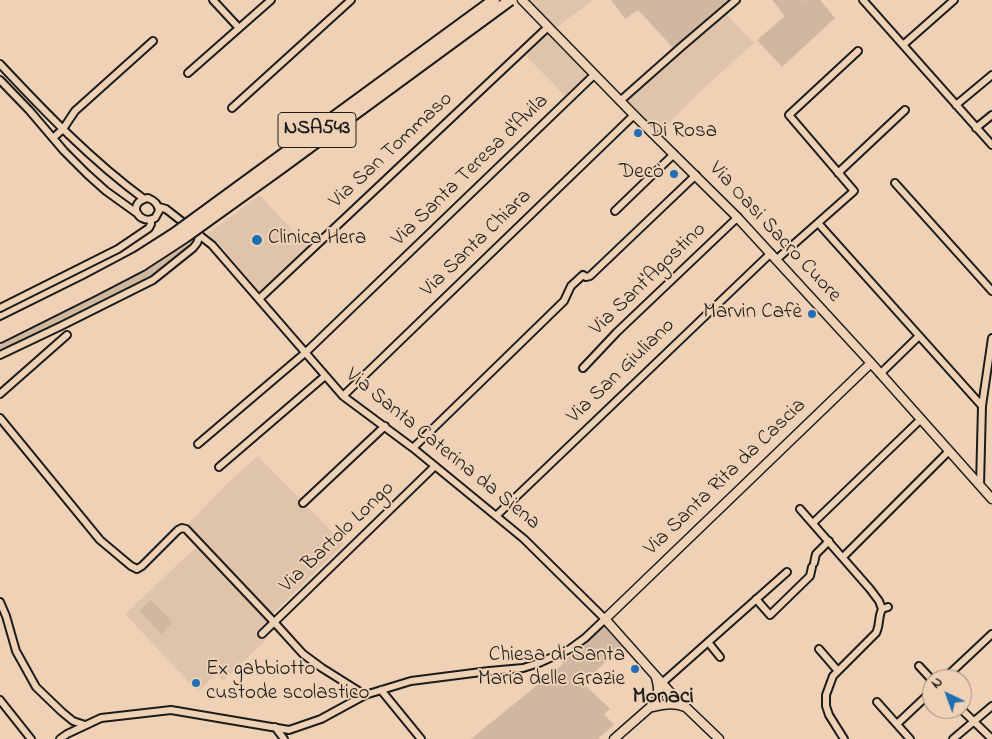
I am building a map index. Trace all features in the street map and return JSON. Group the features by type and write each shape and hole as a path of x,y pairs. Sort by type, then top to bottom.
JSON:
{"highway":[{"name":"NSA543","path":"0,337 94,290 140,261 174,234 494,0"},
{"path":"0,327 89,283 140,261 185,237 510,0"}],"street":[{"path":"213,0 239,28"},
{"path":"188,73 271,0"},
{"path":"232,108 351,0"},
{"name":"Via Oasi Sacro Cuore","path":"522,0 771,252 992,499"},
{"path":"620,101 736,0"},
{"path":"863,0 992,145"},
{"path":"903,46 954,0"},
{"name":"Via San Tommaso","path":"259,299 548,27"},
{"path":"53,138 63,129 76,111 153,41"},
{"path":"777,259 854,191 789,114 858,50"},
{"path":"0,64 63,129 124,184 144,199"},
{"name":"Via Santa Teresa d'Avila","path":"198,444 305,353 594,75"},
{"path":"956,105 992,75"},
{"path":"0,80 30,110 64,151 96,183 143,219 151,220"},
{"path":"838,173 905,110"},
{"name":"Via Santa Chiara","path":"343,396 634,115"},
{"path":"976,128 992,115"},
{"path":"615,211 674,154"},
{"path":"413,448 564,300 571,286 583,275 586,277 590,276 696,175"},
{"path":"895,183 992,291"},
{"path":"138,214 136,211 137,204 148,198 159,207 158,215"},
{"name":"Via Santa Caterina da Siena","path":"159,207 166,209 212,245 343,396 413,448 524,539 605,619 669,691 719,739"},
{"path":"0,308 118,249 148,228 151,220 158,215 172,214"},
{"name":"Via Sant'Agostino","path":"582,368 617,332 738,217"},
{"path":"818,223 982,406"},
{"path":"0,355 153,280 193,248 200,235"},
{"name":"Via San Giuliano","path":"496,516 771,252"},
{"path":"0,394 67,336"},
{"path":"880,374 920,336"},
{"path":"980,486 982,406 992,338"},
{"name":"Via Santa Rita da Cascia","path":"605,619 871,363"},
{"path":"219,467 325,376"},
{"path":"0,418 100,540 131,566 137,568 142,566 178,530 186,529 303,654 365,695"},
{"path":"813,523 921,419"},
{"path":"303,503 385,426"},
{"path":"843,557 949,451"},
{"name":"Via Bartolo Longo","path":"262,634 435,466"},
{"path":"800,509 885,608 880,613 876,633 833,676 828,687 826,706 829,715 844,739"},
{"path":"756,599 770,615 810,576 816,554 829,541"},
{"path":"662,683 787,572"},
{"path":"0,602 16,651 36,687 68,717 85,725"},
{"path":"60,739 101,718 171,710 290,730 321,719 365,695 411,681 523,668 540,663 570,649 605,619"},
{"path":"955,669 992,634"},
{"path":"708,642 720,657"},
{"path":"819,649 838,671"},
{"path":"919,666 922,669"},
{"path":"655,675 658,685 656,704"},
{"path":"381,690 421,739"},
{"path":"614,739 656,704 664,693 669,691"},
{"path":"0,700 31,739"},
{"path":"897,724 922,700"},
{"path":"877,702 910,739"},
{"path":"656,704 677,705 687,708"},
{"path":"953,739 992,706"},
{"path":"971,719 992,739"},
{"path":"275,727 284,739"}],"shaded area":[{"path":"524,0 593,0 553,30"},
{"path":"611,0 731,0 674,49 638,10 625,19"},
{"path":"772,0 820,0 835,18 782,67 757,40 785,16"},
{"path":"721,9 754,43 704,88 657,135 620,98"},
{"path":"550,32 589,73 565,96 526,56"},
{"name":"Clinica Hera","path":"260,195 308,248 261,293 221,246 207,234"},
{"path":"189,241 180,255 151,277 0,353 0,345 114,285"},
{"path":"258,456 344,544 268,618 270,623 259,634 266,640 223,681 216,674 198,692 125,614 197,546 182,530 231,480"},
{"path":"151,600 173,622 161,634 139,611"},
{"path":"605,626 623,646 583,683 610,709 604,714 614,725 598,739 471,739 563,664"}],"place":[{"name":"Di Rosa","path":"638,133"},
{"name":"Decò","path":"674,174"},
{"name":"Clinica Hera","path":"257,240"},
{"name":"Marvin Cafè","path":"812,314"},
{"name":"Chiesa di Santa Maria delle Grazie","path":"635,669"},
{"name":"Ex gabbiotto custode scolastico","path":"196,683"}],"district":[{"name":"Monaci","path":"663,698"}]}
